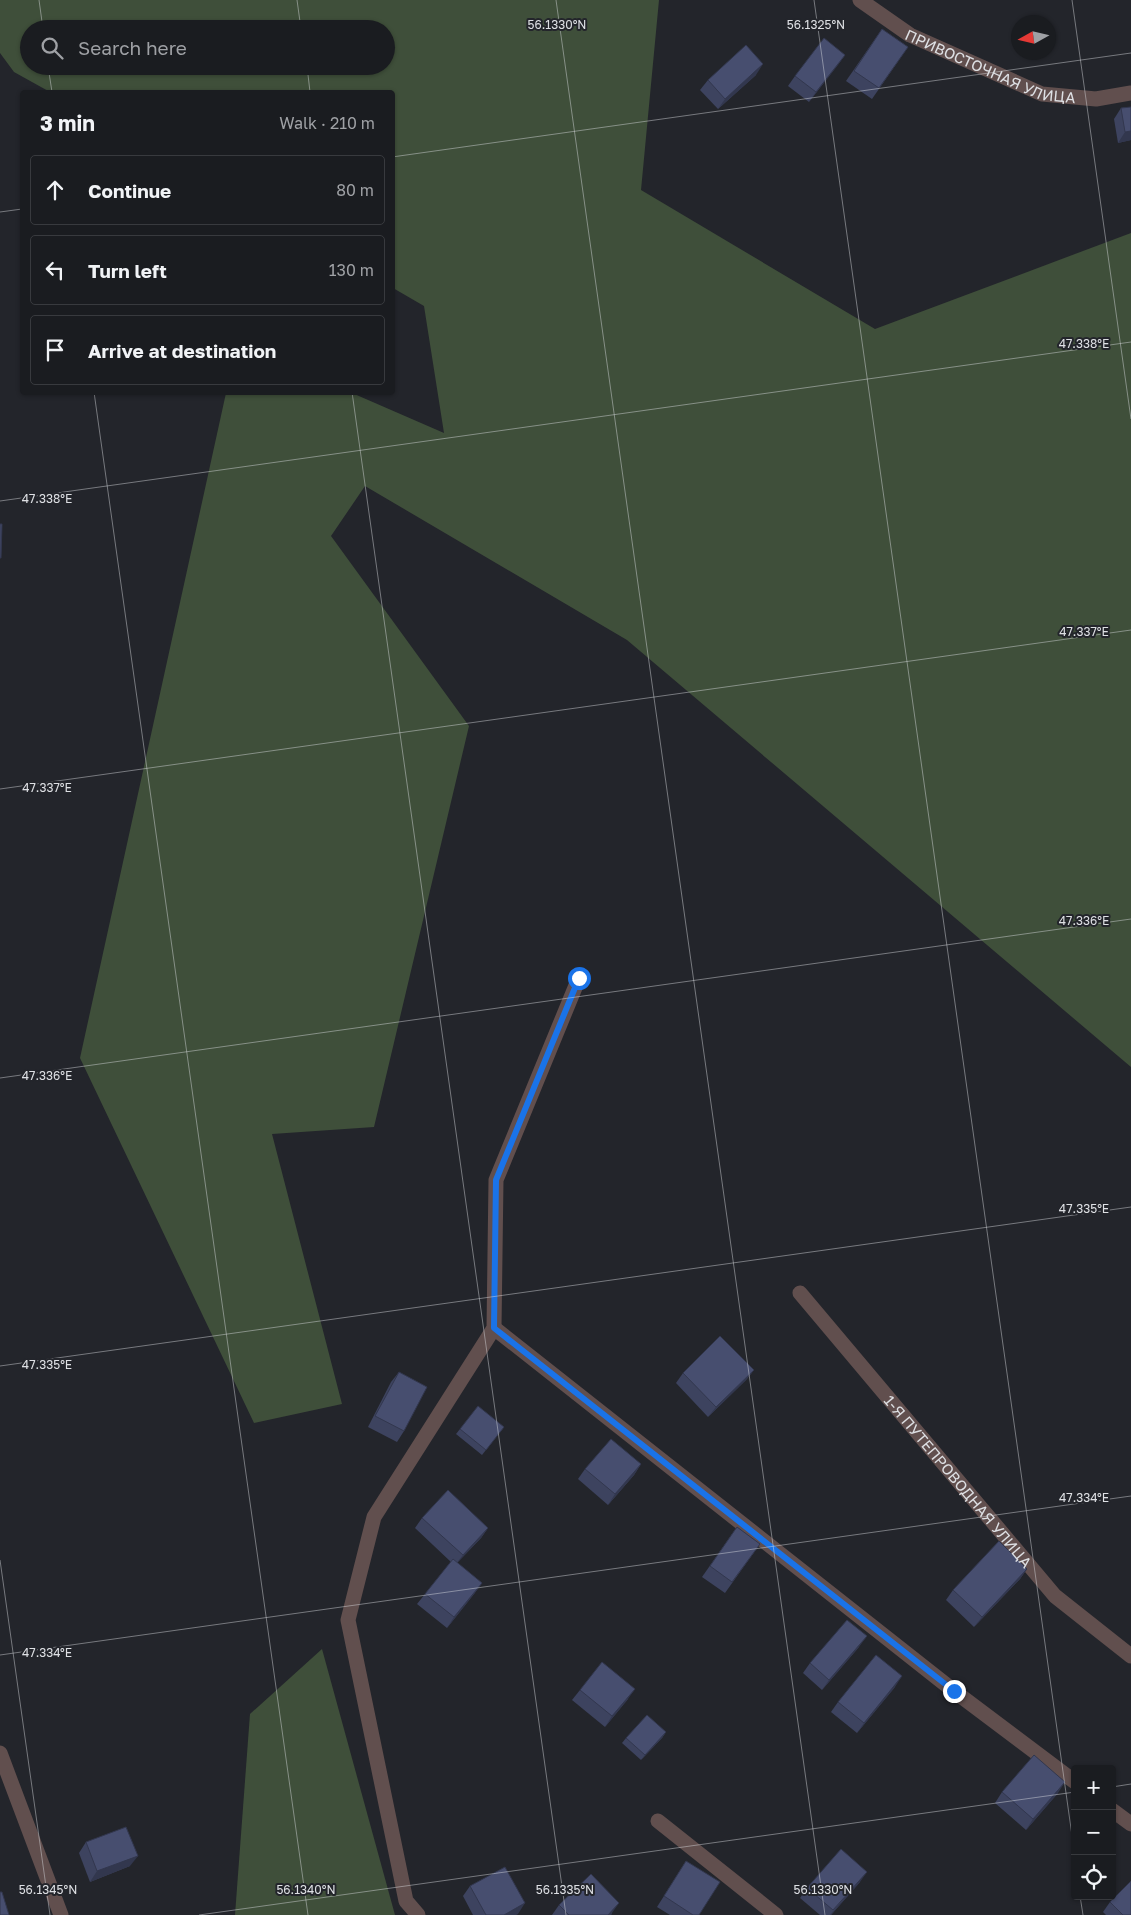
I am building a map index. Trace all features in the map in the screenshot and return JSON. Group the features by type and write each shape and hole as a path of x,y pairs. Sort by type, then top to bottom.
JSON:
{"street":[{"name":"ПРИВОСТОЧНАЯ УЛИЦА","path":"860,0 910,35 1042,94 1096,99 1131,92"},
{"path":"418,1915 406,1901 348,1620 374,1517 494,1328 496,1180 579,978"},
{"name":"1-Я ПУТЕПРОВОДНАЯ УЛИЦА","path":"800,1293 1055,1596 1131,1656"},
{"path":"494,1328 946,1685 1071,1779"},
{"path":"0,1753 61,1915"},
{"path":"1116,1813 1131,1824"},
{"path":"658,1821 776,1915"}],"green space":[{"path":"0,0 659,0 641,190 875,329 1131,233 1131,1067 627,640 365,486 331,536 469,726 374,1127 272,1134 342,1404 254,1423 80,1058 226,395 357,395 444,433 424,306 395,289 395,90 46,90 14,72 0,53"},
{"path":"322,1649 395,1915 235,1915 250,1714"}],"building":[{"path":"882,29 908,47 879,88 854,71"},
{"path":"824,38 845,55 816,92 795,76"},
{"path":"746,45 763,64 725,99 708,80"},
{"path":"1131,107 1131,131 1125,132 1121,108"},
{"path":"0,524 2,524 1,558 0,558"},
{"path":"720,1336 754,1370 716,1407 683,1373"},
{"path":"399,1372 427,1387 404,1431 375,1416"},
{"path":"478,1406 504,1427 486,1450 460,1429"},
{"path":"611,1439 641,1464 615,1494 585,1469"},
{"path":"448,1490 488,1528 463,1555 422,1518"},
{"path":"737,1527 760,1544 732,1582 710,1566"},
{"path":"999,1541 1027,1569 982,1617 953,1590"},
{"path":"453,1559 482,1583 454,1617 425,1594"},
{"path":"847,1620 867,1636 829,1680 810,1663"},
{"path":"876,1655 902,1676 864,1723 838,1702"},
{"path":"602,1662 635,1689 612,1716 580,1690"},
{"path":"647,1715 666,1732 645,1755 626,1738"},
{"path":"1034,1755 1065,1782 1033,1819 1002,1792"},
{"path":"126,1827 138,1856 97,1871 86,1842"},
{"path":"841,1849 867,1872 833,1910 807,1888"},
{"path":"686,1861 720,1882 699,1915 693,1915 664,1896"},
{"path":"505,1867 525,1903 504,1915 486,1915 470,1886"},
{"path":"591,1874 619,1903 608,1915 569,1915 559,1905"},
{"path":"1131,1881 1131,1915 1123,1915 1110,1902 1116,1900 1116,1896"},
{"path":"0,1892 2,1892 9,1915 0,1915"}],"route":[{"path":"579,978 496,1180 494,1328 954,1691"}]}
